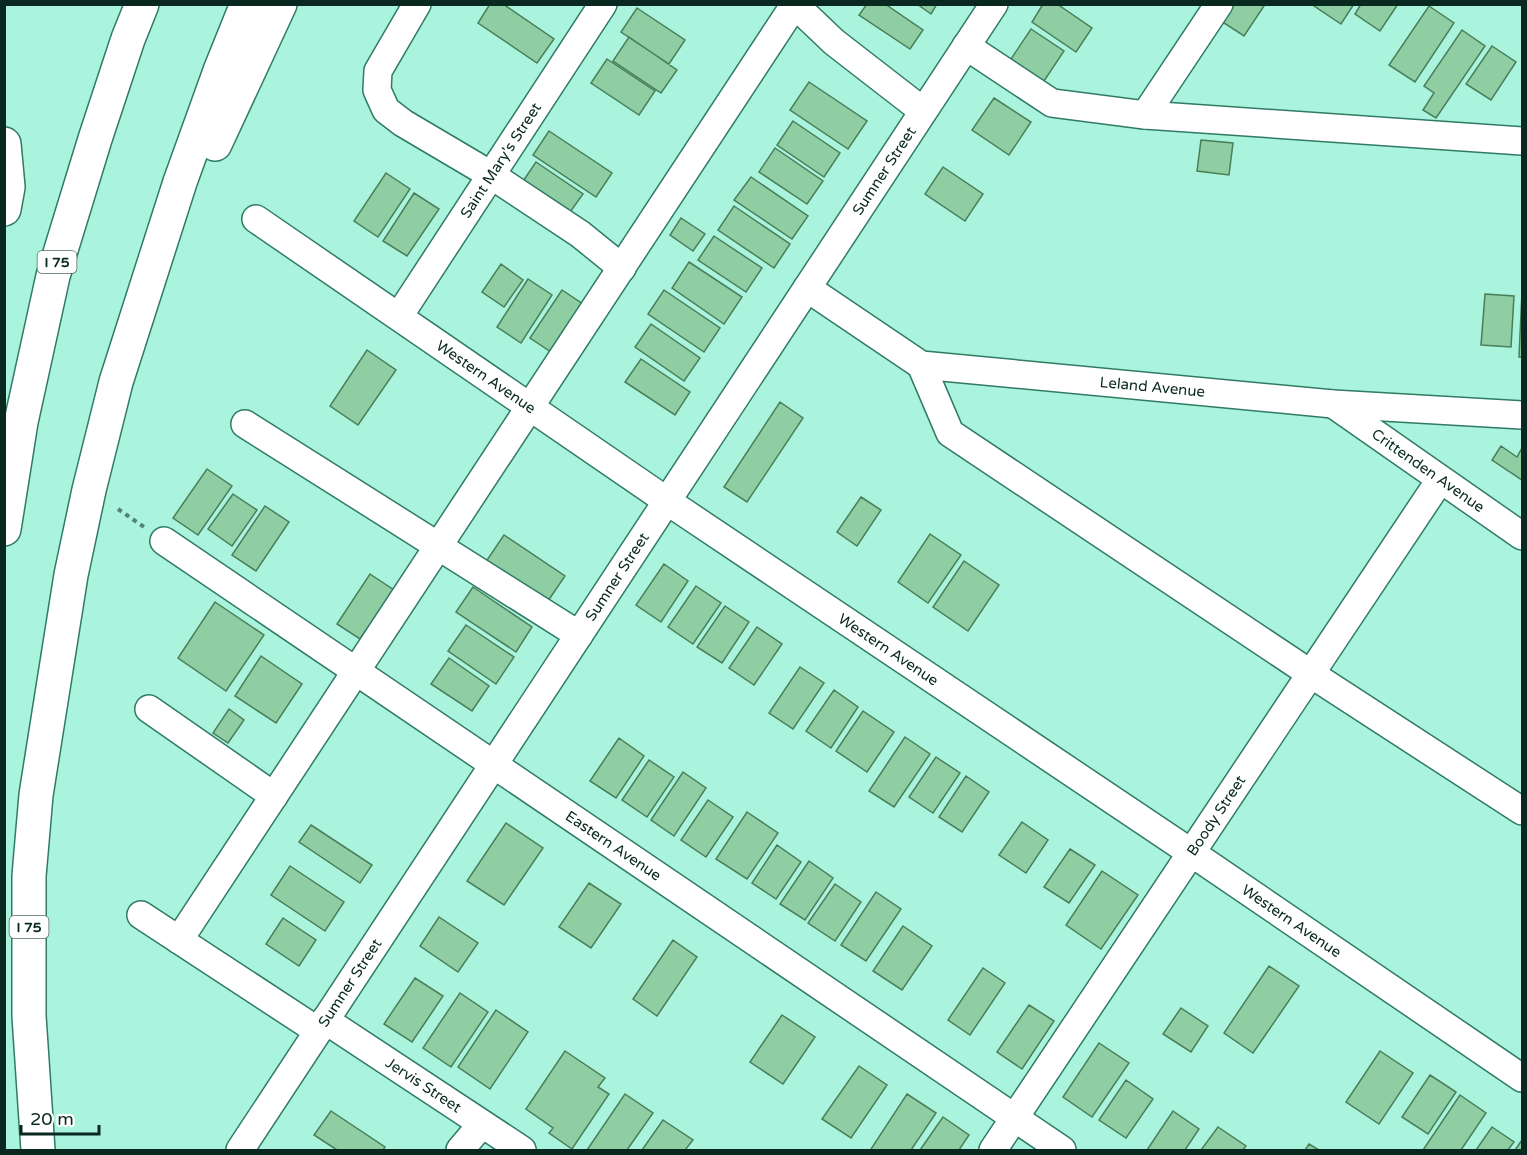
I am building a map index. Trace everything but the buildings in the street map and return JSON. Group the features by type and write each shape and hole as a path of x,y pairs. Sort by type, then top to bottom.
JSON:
{"highway":[{"name":"I 75","path":"4,529 21,422 53,276 128,39 142,4"},
{"name":"I 75","path":"38,1150 29,1016 29,876 36,795 49,704 88,490 116,382 180,182 247,4"},
{"path":"116,382 223,123 280,4"},
{"path":"4,144 8,187 4,209"}],"street":[{"path":"417,4 378,71 377,90 386,110 580,234 622,268"},
{"name":"Saint Mary's Street","path":"399,316 603,4"},
{"name":"Sumner Street","path":"240,1150 994,4"},
{"path":"1145,115 1219,4"},
{"path":"180,940 795,5 834,42 923,111"},
{"path":"966,46 1052,103 1145,115 1522,141"},
{"name":"Western Avenue","path":"256,219 667,501 1192,853 1522,1078"},
{"name":"Leland Avenue","path":"807,288 921,365 1333,404 1522,415"},
{"path":"921,365 950,433 1311,674 1522,811"},
{"name":"Crittenden Avenue","path":"1333,404 1522,536"},
{"path":"245,424 579,635"},
{"name":"Boody Street","path":"993,1150 1440,480"},
{"name":"Eastern Avenue","path":"164,541 492,766 1062,1150"},
{"path":"149,709 274,796"},
{"name":"Jervis Street","path":"141,915 522,1150"},
{"path":"460,1150 482,1124"}]}
